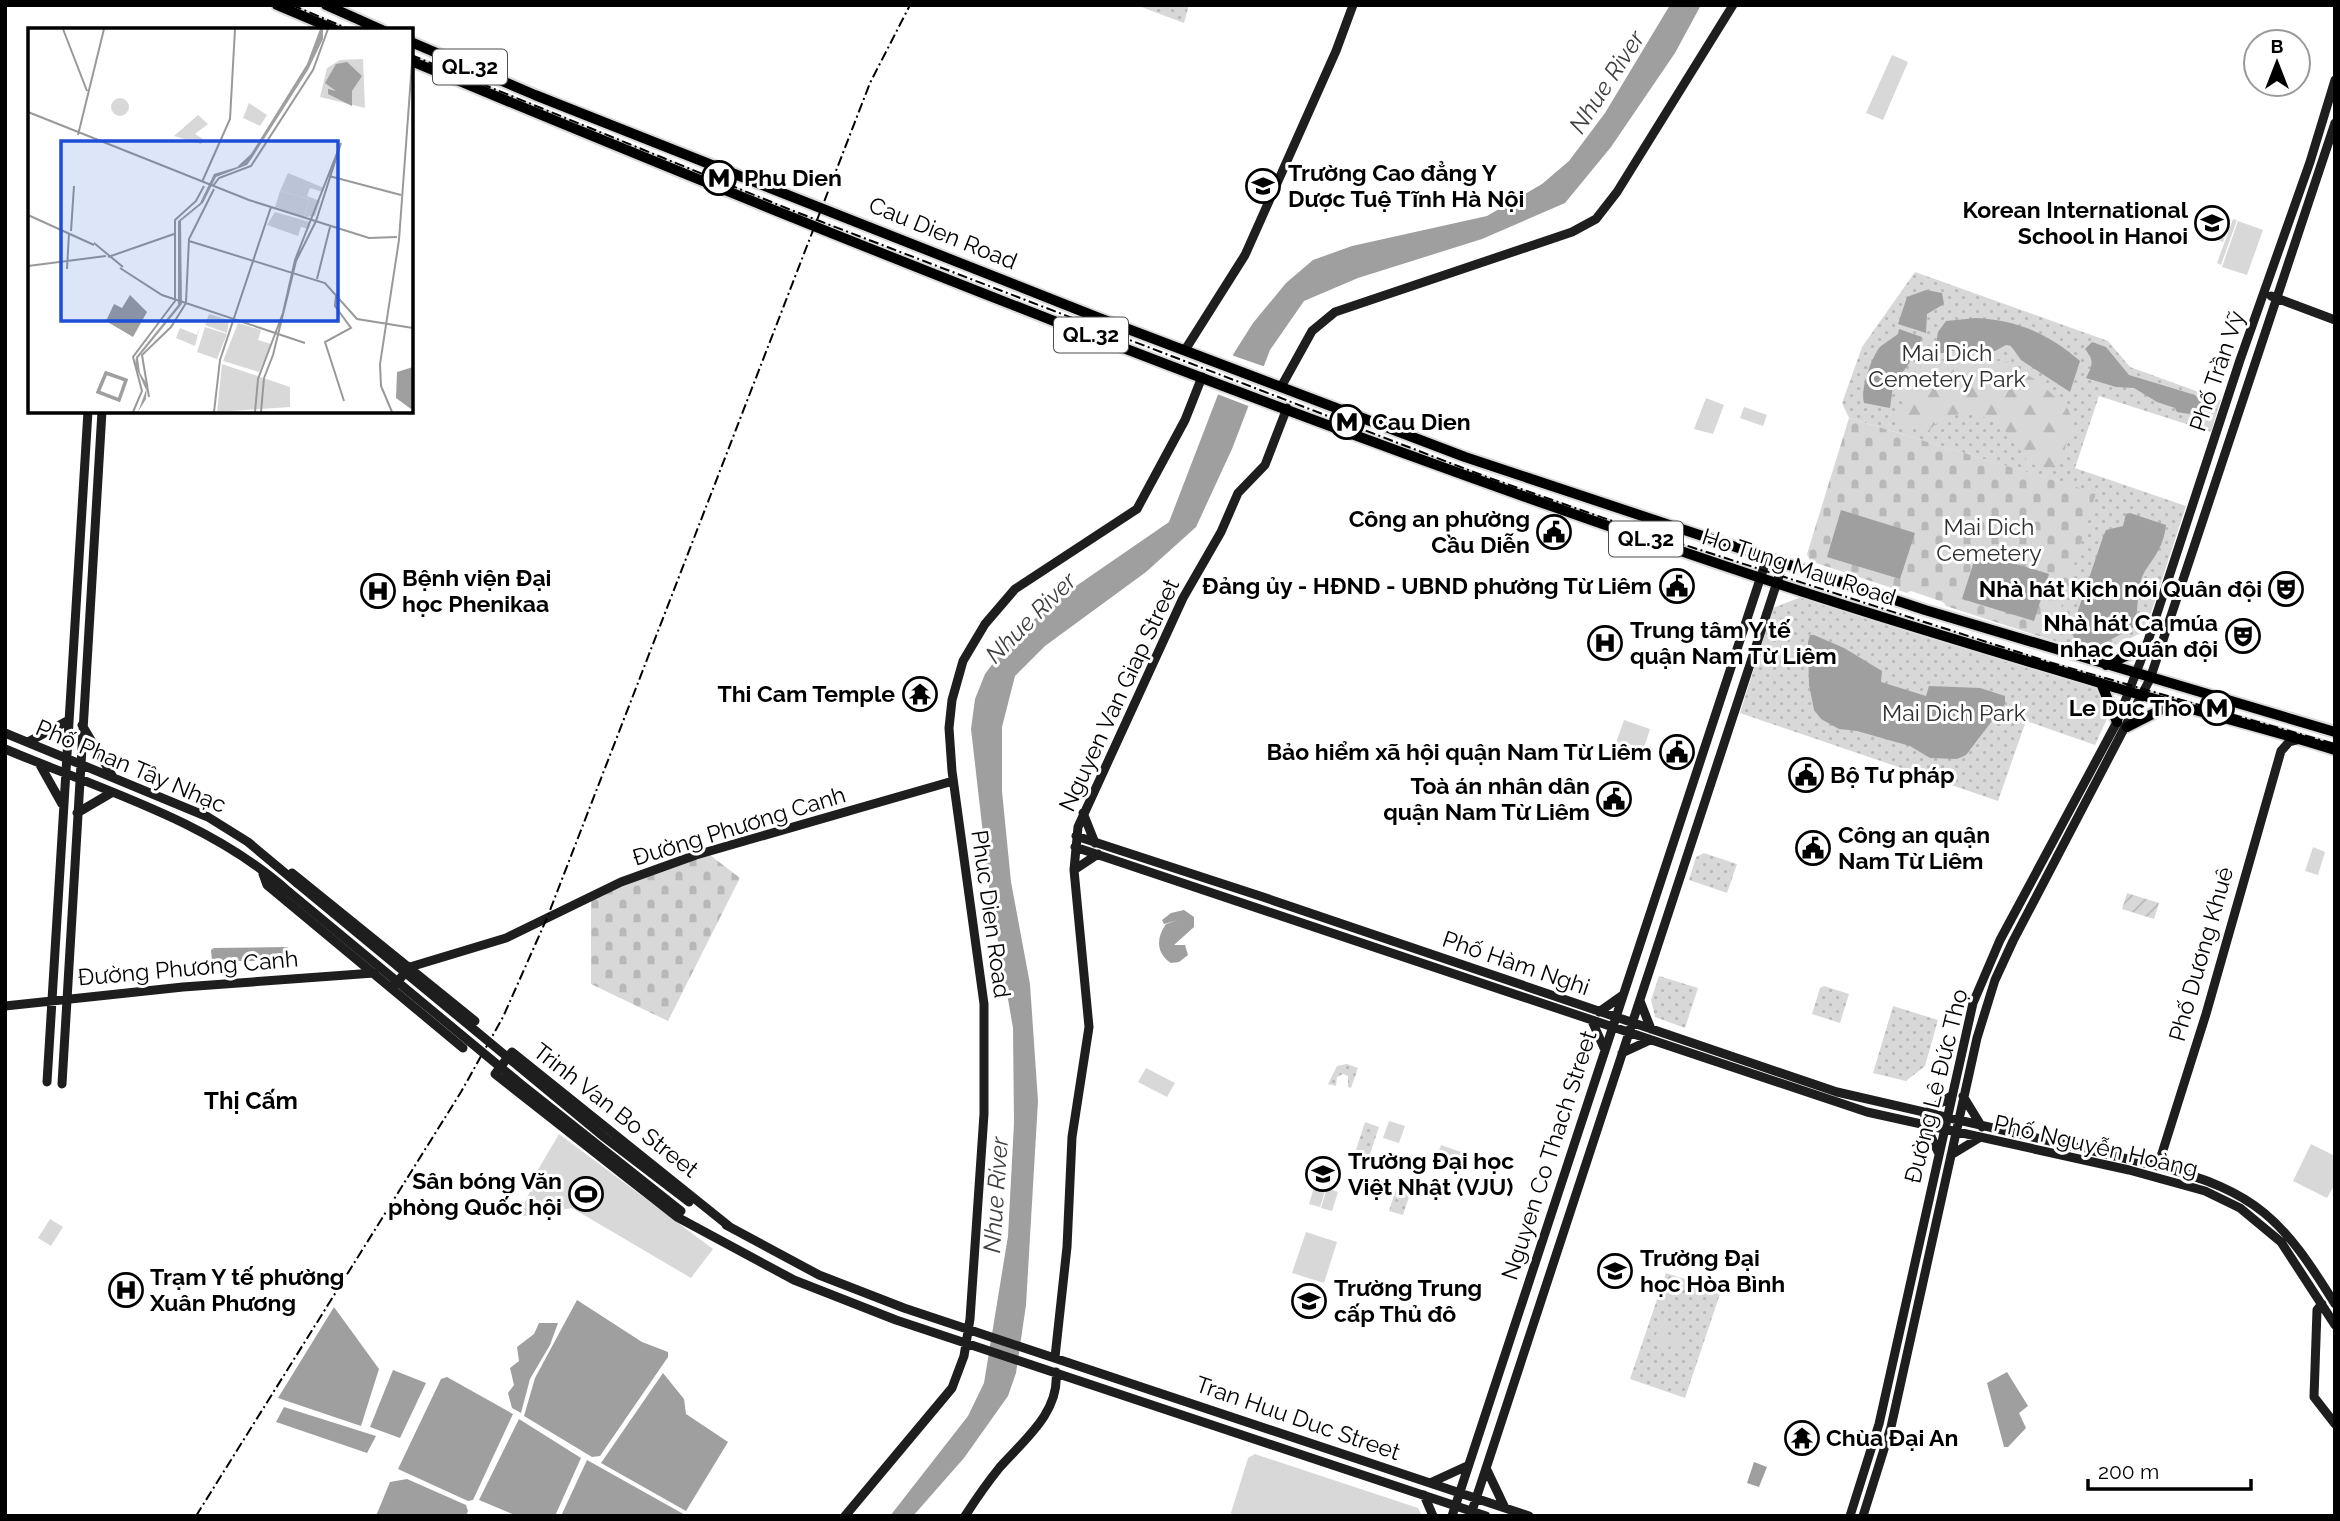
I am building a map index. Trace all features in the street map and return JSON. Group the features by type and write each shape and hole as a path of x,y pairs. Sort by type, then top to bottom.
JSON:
{"highway":[{"path":"277,5 331,28"},
{"path":"326,5 378,28"},
{"name":"Cau Dien Road","path":"413,43 822,208 1265,381"},
{"path":"447,76 453,60"},
{"name":"Cau Dien Road","path":"413,62 815,226 1259,398"},
{"path":"815,226 822,208"},
{"path":"868,247 875,229"},
{"path":"961,284 969,266"},
{"name":"Ho Tung Mau Road","path":"1265,381 1441,448 1783,564 2135,675 2335,732"},
{"name":"Ho Tung Mau Road","path":"1259,398 1530,499 1761,578 2143,696 2335,750"},
{"path":"1435,464 1441,448"},
{"path":"1530,499 1536,481"},
{"path":"1581,516 1587,499"},
{"path":"1898,621 1903,603"},
{"path":"1919,627 1925,610"},
{"path":"2106,665 2146,647"},
{"path":"2101,683 2119,729 2172,704"}],"main road":[{"path":"1185,350 1245,255 1336,51 1353,5"},
{"path":"1281,387 1312,331 1335,312 1572,232 1596,219 1617,192 1733,5"},
{"name":"Phố Trần Vỹ","path":"2128,691 2146,647 2311,162 2335,79"},
{"name":"Phố Trần Vỹ","path":"2143,696 2335,123"},
{"path":"2265,293 2335,320"},
{"name":"Phuc Dien Road","path":"845,1516 952,1388 973,1330 984,1114 984,1004 953,781 949,728 952,700 962,664 985,624 1025,580 1137,509 1185,419 1202,377"},
{"name":"Nguyen Van Giap Street","path":"1055,1357 1077,1105 1089,1027 1074,870 1076,836 1083,813 1183,598 1217,538 1238,493 1265,465 1287,408"},
{"path":"47,1082 88,413"},
{"path":"62,1084 102,413"},
{"name":"Nguyen Co Thach Street","path":"1451,1516 1767,558"},
{"name":"Nguyen Co Thach Street","path":"1471,1513 1783,564"},
{"path":"78,576 92,577"},
{"name":"Đường Lê Đức Thọ","path":"1863,1516 1889,1433 1979,1031 2001,967 2119,729 2128,691"},
{"name":"Đường Lê Đức Thọ","path":"1850,1516 1879,1424 1968,1021 1985,971 2119,729 2143,696"},
{"path":"28,742 69,719"},
{"path":"82,724 113,777"},
{"path":"2271,730 2280,752 2289,742 2301,739"},
{"name":"Phố Phan Tây Nhạc","path":"5,733 220,823 248,842 272,864"},
{"name":"Phố Phan Tây Nhạc","path":"5,749 212,836 263,874"},
{"name":"Phố Dương Khuê","path":"2158,1166 2206,1014 2280,752"},
{"path":"38,763 63,805"},
{"name":"Đường Phương Canh","path":"410,967 506,938 621,882 696,855 953,781"},
{"path":"77,813 111,793"},
{"path":"1083,813 1095,842"},
{"name":"Phố Hàm Nghi","path":"1076,836 1651,1029 1821,1091 1924,1114 1945,1124"},
{"path":"1677,836 1692,841"},
{"name":"Phố Hàm Nghi","path":"1075,847 1648,1041 1821,1091 1926,1125 1945,1124"},
{"path":"1074,870 1098,854"},
{"path":"272,864 283,866 475,1021"},
{"name":"Trinh Van Bo Street","path":"272,864 530,1076 689,1202 819,1275 1055,1357"},
{"path":"263,874 267,885 463,1048"},
{"name":"Trinh Van Bo Street","path":"263,874 289,892 543,1102 710,1235"},
{"path":"392,988 410,967"},
{"name":"Đường Phương Canh","path":"5,1006 51,999 374,973"},
{"path":"1599,1012 1623,995"},
{"path":"1640,1001 1651,1029"},
{"path":"1592,1021 1605,1049"},
{"path":"1622,1053 1648,1041"},
{"name":"Trinh Van Bo Street","path":"730,1227 512,1052 495,1074 643,1193 677,1217 710,1235 815,1290 1056,1372"},
{"path":"1924,1114 1951,1096"},
{"path":"1964,1096 1982,1127"},
{"path":"1945,1124 1957,1127"},
{"path":"1926,1125 1938,1153"},
{"name":"Phố Nguyễn Hoàng","path":"1957,1127 1982,1127 2101,1152 2208,1180 2264,1211 2292,1238 2335,1304"},
{"name":"Phố Nguyễn Hoàng","path":"1957,1127 1979,1138 2189,1185 2240,1208 2281,1242 2335,1325"},
{"path":"1951,1155 1979,1138"},
{"path":"2098,1163 2101,1152"},
{"path":"2322,1304 2317,1310 2314,1397 2335,1424"},
{"name":"Tran Huu Duc Street","path":"1055,1357 1529,1516"},
{"path":"965,1516 999,1469 1040,1422 1054,1395 1056,1372"},
{"name":"Tran Huu Duc Street","path":"1056,1372 1486,1516"},
{"path":"1247,1436 1251,1422"},
{"path":"1430,1483 1467,1466"},
{"path":"1486,1468 1505,1508"},
{"path":"1424,1495 1433,1516"}],"green space":[{"path":"1136,5 1189,5 1184,23"},
{"path":"1892,55 1908,62 1883,120 1866,113"},
{"path":"2220,216 2231,220 2223,242 2212,238"},
{"path":"2233,219 2237,220 2221,265 2217,263"},
{"path":"2238,221 2263,230 2247,275 2222,267"},
{"name":"Mai Dich Cemetery Park","path":"1915,272 2108,341 2130,367 2221,400 2211,432 2099,396 2075,468 2186,506 2145,631 2100,653 2051,640 2095,493 1849,418 1842,403 1862,347"},
{"path":"1966,357 2008,362 2041,384 2068,409 2073,421 2058,472 2028,463 2010,435 1985,418 1971,414 1956,415 1941,420 1927,432 1896,423 1914,372 1926,363"},
{"path":"1706,398 1724,405 1713,434 1694,429"},
{"path":"1744,407 1767,415 1763,426 1740,418"},
{"name":"Mai Dich Cemetery","path":"1849,418 2096,493 2051,640 1946,606 1943,602 1911,591 1907,593 1810,561 1807,554"},
{"name":"Mai Dich Park","path":"1806,595 2101,687 2110,712 2095,745 2026,721 1998,801 1740,713 1773,608"},
{"path":"1624,720 1650,729 1641,757 1614,748"},
{"path":"2313,847 2325,852 2318,875 2305,871"},
{"path":"706,852 740,878 668,1021 591,984 591,897"},
{"path":"1704,853 1737,864 1727,893 1689,880 1696,857"},
{"path":"2127,893 2159,903 2154,919 2122,909"},
{"path":"1659,976 1698,988 1685,1028 1655,1017 1651,1000"},
{"path":"1824,986 1849,994 1840,1023 1812,1014 1820,988"},
{"path":"1893,1006 1938,1020 1925,1066 1906,1081 1873,1073"},
{"path":"1347,1064 1358,1068 1351,1088 1348,1087 1348,1076 1343,1074 1337,1077 1336,1086 1328,1084 1337,1066"},
{"path":"1146,1068 1175,1083 1167,1097 1138,1082"},
{"path":"1389,1121 1405,1126 1399,1143 1383,1138"},
{"path":"1365,1122 1379,1127 1369,1157 1355,1153"},
{"path":"559,1134 713,1249 691,1278 572,1208 518,1217 532,1187 529,1185"},
{"path":"2311,1144 2335,1156 2335,1184 2327,1198 2293,1181"},
{"path":"1441,1145 1461,1152 1457,1162 1437,1156"},
{"path":"1398,1183 1412,1188 1403,1215 1389,1211"},
{"path":"1315,1184 1326,1188 1320,1207 1309,1204"},
{"path":"1327,1188 1338,1192 1332,1211 1321,1208"},
{"path":"50,1219 63,1227 51,1246 38,1238"},
{"path":"1306,1232 1337,1242 1324,1283 1292,1273"},
{"path":"1666,1273 1721,1291 1685,1398 1630,1379"},
{"path":"1660,1322 1669,1325 1663,1344 1654,1341"},
{"path":"1674,1327 1683,1330 1677,1349 1668,1346"},
{"path":"1255,1454 1418,1508 1422,1516 1230,1516 1248,1458"}],"shaded area":[{"path":"1670,5 1701,5 1675,53 1611,147 1565,203 1482,239 1358,278 1304,301 1270,350 1232,449 1196,527 1146,572 1045,646 1015,676 1002,727 1002,791 1011,882 1030,984 1038,1101 1026,1305 1016,1373 1008,1396 964,1458 913,1516 890,1516 968,1416 984,1383 1008,1236 1014,1123 1013,1028 990,895 971,729 975,699 985,674 1012,638 1063,595 1169,522 1234,353 1253,323 1286,283 1313,260 1352,246 1487,216 1542,184 1569,161 1605,113"},
{"path":"1926,290 1942,293 1944,304 1927,314 1926,333 1898,324 1907,297"},
{"path":"1976,318 2019,325 2068,351 2080,361 2070,392 2021,360 2011,346 2006,345 1995,351 1956,350 1938,354 1935,351 1938,332 1946,321"},
{"path":"1899,329 1922,337 1911,361 1894,379 1890,408 1864,403 1865,383 1873,359 1879,348 1898,334"},
{"path":"2092,342 2106,347 2129,375 2195,395 2201,402 2196,415 2177,412 2175,408 2157,402 2134,388 2116,387 2086,378 2092,363 2085,349"},
{"path":"1841,510 1915,533 1900,579 1827,557"},
{"path":"2126,514 2166,525 2161,544 2142,578 2134,627 2099,646 2075,640 2071,631 2106,530 2123,526"},
{"path":"1977,552 2049,574 2034,621 1962,599"},
{"path":"1810,635 1844,648 1882,671 1881,682 1926,696 1929,686 1980,688 2005,696 2005,704 1966,755 1957,759 1930,758 1910,746 1857,731 1839,729 1821,719 1814,710 1809,685 1808,642"},
{"path":"1184,910 1194,917 1194,927 1174,945 1185,945 1188,955 1179,962 1171,963 1162,955 1159,940 1166,924 1178,920 1164,924 1162,920 1171,913"},
{"path":"288,947 292,956 288,961 212,961 211,950 214,948"},
{"path":"577,1300 642,1342 668,1352 668,1357 600,1456 592,1457 524,1416 535,1378"},
{"path":"334,1307 379,1369 361,1426 278,1398"},
{"path":"539,1323 558,1323 550,1345 530,1379 521,1413 512,1408 508,1393 514,1385 510,1368 519,1361 517,1347 534,1334"},
{"path":"393,1370 426,1383 400,1438 370,1427"},
{"path":"2007,1372 2028,1406 2019,1413 2026,1428 2008,1447 2004,1447 1987,1383"},
{"path":"663,1373 684,1399 686,1414 728,1442 686,1511 601,1463"},
{"path":"447,1377 513,1414 473,1500 468,1501 398,1469 441,1379"},
{"path":"284,1407 376,1436 367,1453 276,1422"},
{"path":"519,1419 581,1458 555,1516 517,1516 479,1500"},
{"path":"587,1460 687,1516 561,1516"},
{"path":"1754,1462 1767,1467 1759,1487 1747,1483"},
{"path":"407,1479 466,1505 466,1516 376,1516 390,1482"}],"pier":[{"path":"1231,355 1266,367 1251,407 1217,394"}],"railway":[{"path":"292,5 346,28"},
{"path":"196,1516 461,1092 503,1017 547,918 870,83 910,5"},
{"path":"413,56 791,210 1484,476 1635,529 2049,662 2335,744"}],"place":[{"name":"Phu Dien","path":"719,178"},
{"name":"Trường Cao đẳng Y Dược Tuệ Tĩnh Hà Nội","path":"1263,186"},
{"name":"Korean International School in Hanoi","path":"2212,223"},
{"name":"Cau Dien","path":"1347,422"},
{"name":"Công an phường Cầu Diễn","path":"1554,532"},
{"name":"Đảng ủy - HĐND - UBND phường Từ Liêm","path":"1677,586"},
{"name":"Nhà hát Kịch nói Quân đội","path":"2286,589"},
{"name":"Bệnh viện Đại học Phenikaa","path":"378,591"},
{"name":"Nhà hát Ca múa nhạc Quân đội","path":"2243,636"},
{"name":"Trung tâm Y tế quận Nam Từ Liêm","path":"1605,643"},
{"name":"Thi Cam Temple","path":"920,694"},
{"name":"Le Duc Tho","path":"2217,708"},
{"name":"Bảo hiểm xã hội quận Nam Từ Liêm","path":"1677,752"},
{"name":"Bộ Tư pháp","path":"1806,775"},
{"name":"Toà án nhân dân quận Nam Từ Liêm","path":"1614,799"},
{"name":"Công an quận Nam Từ Liêm","path":"1813,848"},
{"name":"Trường Đại học Việt Nhật (VJU)","path":"1323,1174"},
{"name":"Sân bóng Văn phòng Quốc hội","path":"586,1194"},
{"name":"Trường Đại học Hòa Bình","path":"1615,1271"},
{"name":"Trạm Y tế phường Xuân Phương","path":"126,1290"},
{"name":"Trường Trung cấp Thủ đô","path":"1309,1301"},
{"name":"Chùa Đại An","path":"1802,1438"}],"district":[{"name":"Thị Cấm","path":"251,1101"}],"water label":[{"name":"Nhue River","path":"1607,82"},
{"name":"Nhue River","path":"1031,618"},
{"name":"Nhue River","path":"996,1195"}]}
